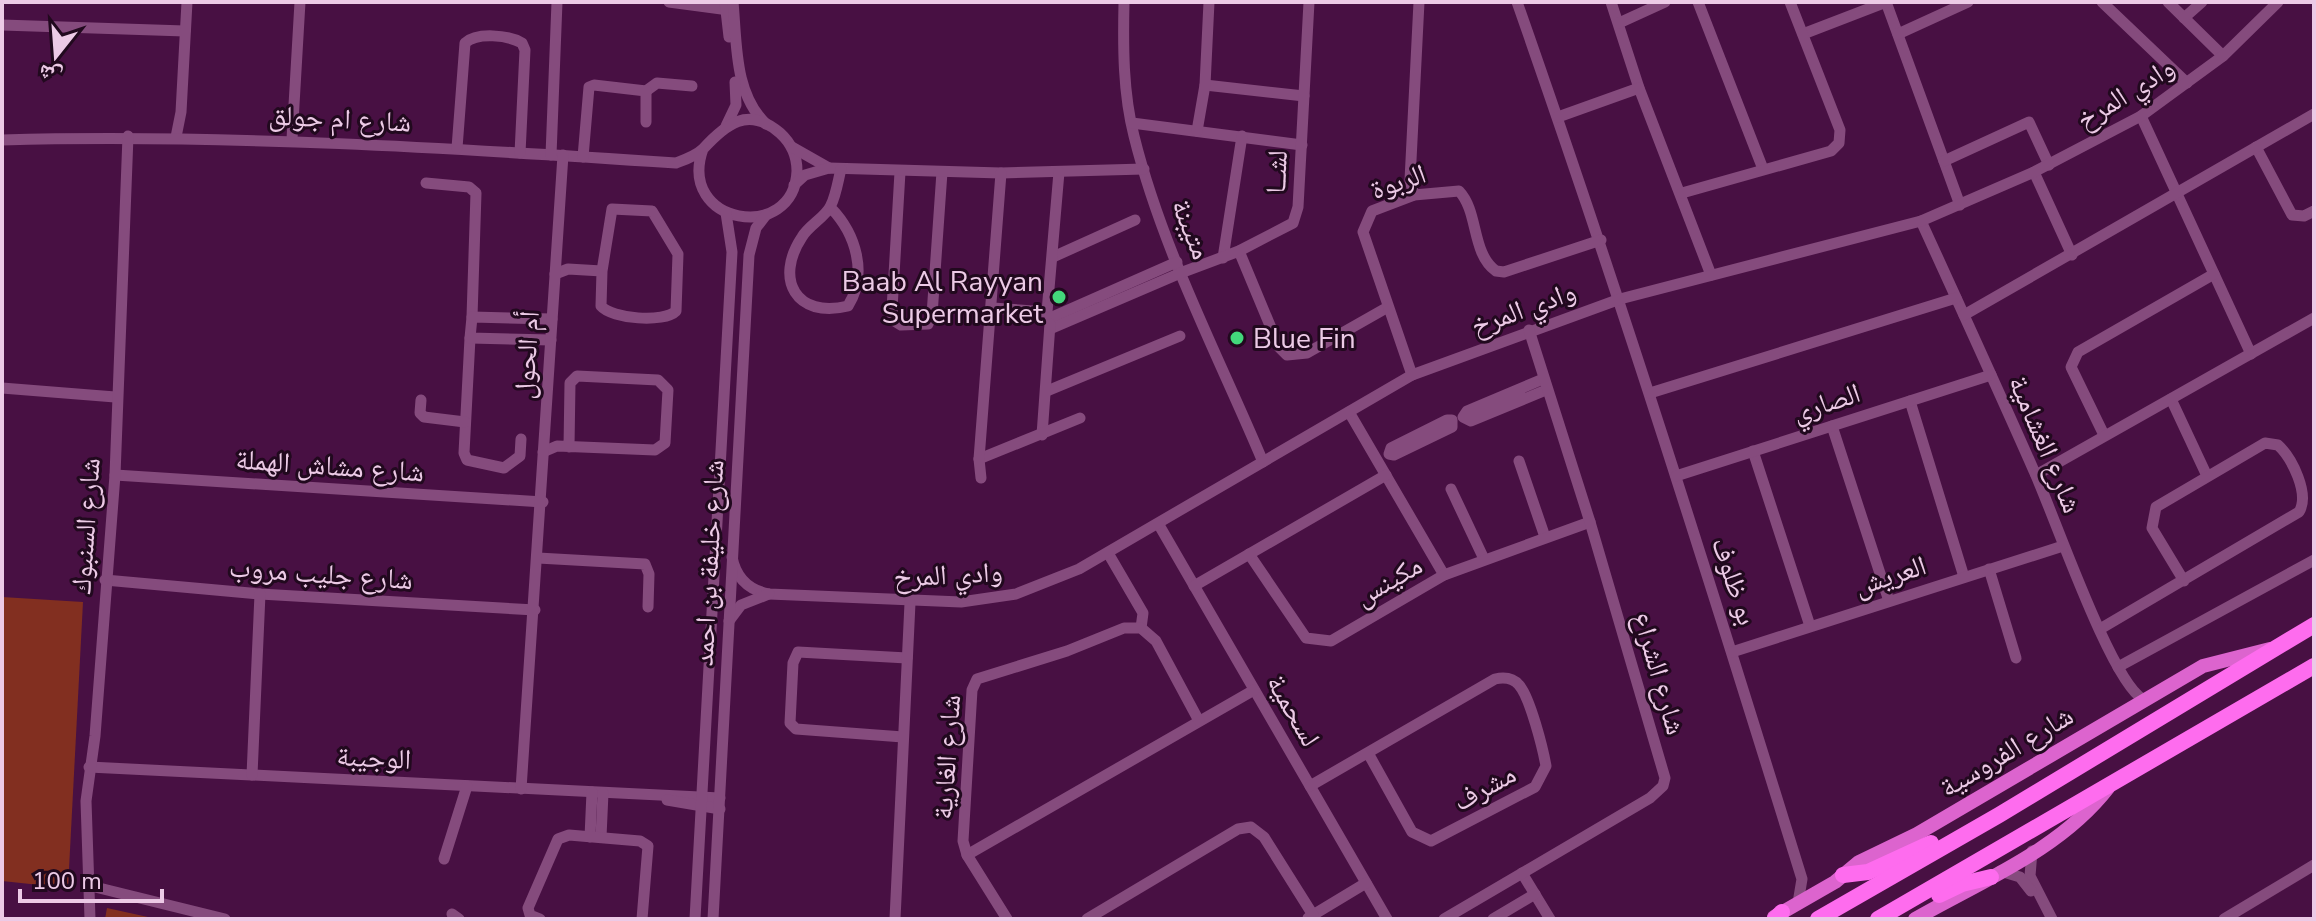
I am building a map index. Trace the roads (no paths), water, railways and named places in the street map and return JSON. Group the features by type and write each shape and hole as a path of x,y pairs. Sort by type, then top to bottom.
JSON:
{"highway":[{"name":"شارع الفروسية","path":"1818,919 1985,823 2314,625"},
{"path":"1878,919 2314,666"},
{"path":"1843,875 1868,872 1950,834 1985,823"},
{"path":"1896,919 1953,887 1995,874"}],"main road":[{"name":"شارع الفروسية","path":"1776,917 2203,666 2278,647"},
{"path":"1915,919 1965,895 2075,825 2112,783"}],"street":[{"path":"180,137 187,2"},
{"path":"292,139 300,2"},
{"name":"أم الحول","path":"521,789 543,502 543,452 555,274 557,2"},
{"path":"669,2 729,6"},
{"name":"متيبنة","path":"1124,2 1126,92 1144,169 1180,267 1263,462"},
{"path":"1197,131 1205,85 1209,2"},
{"name":"لشــا","path":"1049,320 1180,267 1223,258 1293,223 1297,215 1309,2"},
{"path":"1414,195 1410,180 1419,2"},
{"name":"بو ظلوف","path":"1517,2 1601,240 1732,652 1802,879 1798,903"},
{"path":"1611,2 1639,88 1682,193 1711,275"},
{"path":"1619,23 1665,2"},
{"path":"1698,2 1763,169"},
{"path":"1682,193 1831,151 1839,143 1840,130 1790,2"},
{"path":"1803,34 1886,2 1960,205"},
{"path":"1898,34 1968,2"},
{"path":"2102,2 2187,83"},
{"path":"2168,2 2223,56"},
{"path":"2184,18 2202,2"},
{"name":"وادي المرخ","path":"769,594 910,603 961,602 1010,596 1058,580 1159,525 1412,375 1620,299 1921,221 2049,165 2141,116 2223,56 2278,2"},
{"path":"729,6 744,93 753,111 791,146 835,169"},
{"path":"726,126 736,105 737,94 729,6"},
{"path":"2,25 185,31"},
{"path":"457,148 465,43 477,37 514,38 522,43 525,50 520,153"},
{"path":"583,157 589,87 646,91 657,83 692,86"},
{"path":"1205,85 1304,96"},
{"path":"1558,117 1639,88"},
{"path":"646,91 646,122"},
{"path":"1964,315 2314,114"},
{"path":"2141,116 2251,354"},
{"path":"766,124 750,121 726,126 712,135 703,149 699,165 700,182 707,197 726,213 750,218 766,215 786,200 805,175 835,169 1001,173 1144,169"},
{"path":"1944,161 2029,122 2049,165"},
{"path":"1132,123 1302,145"},
{"name":"شارع ام جولق","path":"2,140 128,136 292,139 676,163"},
{"name":"شارع السنبوك","path":"90,919 91,886 85,835 115,475 115,397 128,136"},
{"path":"1223,258 1242,136"},
{"path":"791,146 796,161 794,186"},
{"path":"2256,147 2288,210 2298,217 2314,211"},
{"path":"700,182 676,163 703,149"},
{"path":"831,208 847,227 857,262 856,292 848,306 836,309 800,303 793,292 791,269 802,236 831,208 835,169"},
{"path":"900,172 892,309 893,320 901,325 928,324 932,315 942,172"},
{"path":"1042,435 1059,172"},
{"path":"2034,172 2072,255"},
{"path":"981,478 979,459 1001,173"},
{"path":"426,183 469,187 476,193 464,453 467,460 504,468 520,456 521,439"},
{"name":"الربوة","path":"1412,375 1363,232 1372,211 1414,195 1459,191 1467,200 1482,253 1489,266 1496,271 1504,272 1601,240"},
{"path":"612,209 652,211 657,214 678,254 676,311 667,317 606,311 601,306 602,271 612,209"},
{"name":"شارع خليفة بن احمد","path":"695,919 732,252 726,213"},
{"name":"شارع خليفة بن احمد","path":"713,919 749,255 756,228 766,215"},
{"path":"1053,257 1135,220"},
{"name":"شارع الغشامية","path":"1921,221 2036,475 2100,629 2127,686 2143,699"},
{"path":"1239,251 1279,347 1287,355 1307,353 1388,307"},
{"path":"555,274 568,269 602,271"},
{"path":"2104,435 2071,367 2078,352 2214,274"},
{"path":"1650,393 1956,298"},
{"path":"993,308 1049,320"},
{"path":"472,317 552,319"},
{"path":"2036,475 2314,318"},
{"name":"شارع الشراع","path":"1444,919 1658,793 1665,778 1590,522 1529,330"},
{"path":"1047,391 1180,336"},
{"path":"470,338 551,340"},
{"name":"الصاري","path":"1676,476 1991,375"},
{"path":"543,452 569,447 661,448 665,443 668,390 665,384 658,380 577,376 570,383 569,447"},
{"path":"1488,408 1545,385"},
{"path":"2,388 115,397"},
{"path":"2171,399 2207,476"},
{"path":"421,400 420,413 424,417 465,422"},
{"path":"1910,401 1964,577"},
{"path":"1349,412 1444,575"},
{"path":"979,459 1080,418"},
{"path":"1832,426 1889,601"},
{"path":"1377,461 1389,454 1390,450 1432,432"},
{"path":"2100,629 2184,581 2299,512 2304,501 2282,448 2272,442 2156,507 2151,520 2184,581"},
{"path":"1753,451 1810,626"},
{"path":"1519,461 1545,537"},
{"name":"شارع مشاش الهملة","path":"115,475 543,502"},
{"path":"1194,586 1386,475"},
{"path":"1451,489 1484,559"},
{"name":"مكينس","path":"1249,554 1306,638 1331,641 1444,575 1590,522"},
{"name":"لسحمية","path":"1159,525 1387,919"},
{"name":"العريش","path":"1732,652 2063,546"},
{"path":"1108,553 1143,613 1141,628 1156,641 1199,721"},
{"path":"732,557 734,568 748,586 769,594"},
{"path":"538,558 645,564 649,574 648,607"},
{"path":"2118,667 2314,560"},
{"path":"1989,569 2016,658"},
{"name":"شارع جليب مروب","path":"105,580 260,594 535,610"},
{"path":"252,775 260,594"},
{"path":"729,621 741,605 769,594"},
{"path":"895,919 910,603"},
{"name":"شارع الغارية","path":"1141,628 1124,628 1067,651 977,679 972,690 963,841 967,855 1254,690"},
{"path":"903,737 796,729 790,723 793,663 798,652 907,658"},
{"name":"مشرف","path":"1310,786 1495,679 1504,677 1512,679 1523,691 1546,766 1535,787 1431,841 1412,832 1368,753"},
{"name":"شارع الغشامية","path":"2126,710 2127,686"},
{"name":"الوجيبة","path":"89,767 598,792 720,804"},
{"path":"444,859 467,786"},
{"path":"596,837 598,792"},
{"path":"1088,919 1238,829 1251,827 1264,837 1310,917 1366,883"},
{"path":"540,919 530,915 528,908 556,843 569,835 640,841 648,846 642,919"},
{"path":"2032,851 2029,873 2040,900"},
{"path":"967,855 1007,919"},
{"path":"2224,919 2314,865"},
{"path":"1522,873 1550,919"},
{"path":"1995,874 2020,877 2052,919"},
{"path":"1802,879 1827,887"},
{"path":"91,886 225,919"},
{"path":"1493,919 1535,894"}],"place":[{"name":"Baab Al Rayyan Supermarket","path":"1059,297"},
{"name":"Blue Fin","path":"1237,338"}]}
